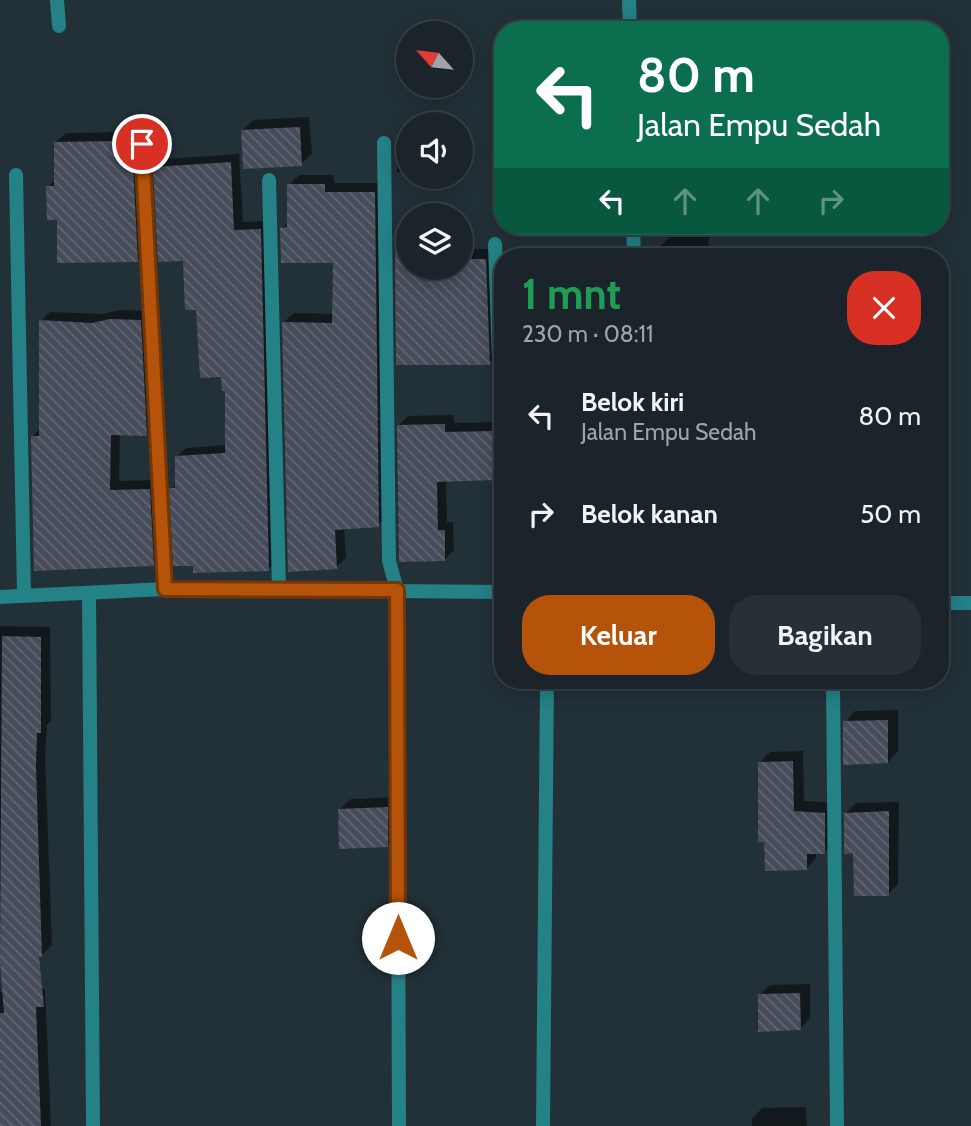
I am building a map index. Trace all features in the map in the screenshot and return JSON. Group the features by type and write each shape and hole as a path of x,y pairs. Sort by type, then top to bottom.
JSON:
{"street":[{"path":"57,0 59,26"},
{"path":"629,0 630,21"},
{"path":"384,143 388,561 397,590 399,1126"},
{"path":"142,144 165,589"},
{"path":"16,175 23,595"},
{"path":"268,180 279,589"},
{"path":"495,244 495,248"},
{"path":"0,597 165,589 494,592"},
{"path":"89,593 93,1126"},
{"path":"949,603 971,603"},
{"path":"543,1126 547,689"},
{"path":"833,689 837,1126"}],"building":[{"path":"118,127 141,127 141,134 136,136 132,144 138,262 57,263 57,220 47,220 46,186 54,186 54,142 118,141"},
{"path":"300,127 302,166 243,169 241,130"},
{"path":"231,162 234,230 261,229 269,571 193,573 193,566 173,566 169,488 175,488 175,456 225,453 225,391 222,391 221,377 200,378 196,310 185,310 183,261 158,262 153,167"},
{"path":"287,184 325,184 325,192 375,192 379,527 335,530 337,569 288,572 282,322 332,323 333,263 281,263 280,228 287,227"},
{"path":"395,241 396,280 473,280 473,259 486,259 490,365 396,365"},
{"path":"110,319 141,320 147,436 111,435 110,490 150,489 154,566 34,571 31,436 39,436 39,320 92,323"},
{"path":"445,424 445,432 492,431 494,480 437,482 438,530 445,530 445,561 399,562 397,425"},
{"path":"2,636 41,637 41,733 37,733 36,766 42,957 39,957 44,1007 36,1007 41,1126 0,1126 0,1013 4,1013 0,962"},
{"path":"888,720 888,763 843,765 843,721"},
{"path":"793,761 794,811 825,813 825,854 807,854 807,870 765,871 764,842 758,842 758,762"},
{"path":"388,807 388,847 339,849 338,809"},
{"path":"889,811 889,896 854,896 853,853 844,854 844,813"},
{"path":"800,993 801,1030 758,1032 758,994"}],"route":[{"path":"142,144 165,589 397,590 398,938"}]}
